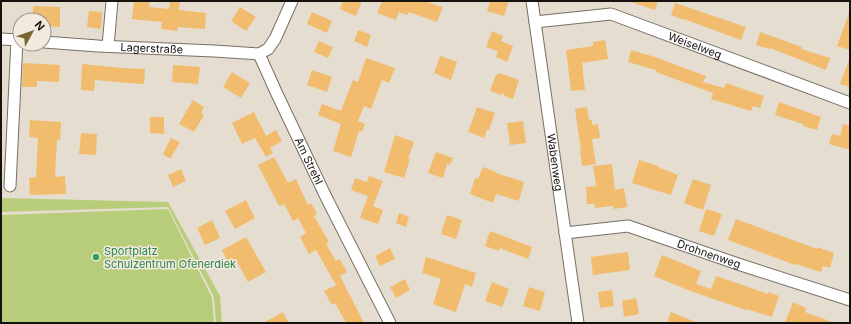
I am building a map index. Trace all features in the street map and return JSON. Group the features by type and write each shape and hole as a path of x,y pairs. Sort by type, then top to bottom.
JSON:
{"street":[{"path":"108,46 112,1"},
{"path":"259,54 268,49 275,39 292,1"},
{"name":"Wabenweg","path":"532,1 578,323"},
{"name":"Weiselweg","path":"535,22 611,14 850,103"},
{"path":"1,39 12,40"},
{"name":"Lagerstraße","path":"52,42 259,54"},
{"path":"10,186 17,52"},
{"name":"Am Strehl","path":"259,54 326,197 390,323"},
{"name":"Drohnenweg","path":"565,233 628,226 850,300"}],"green space":[{"path":"1,198 168,202 220,296 222,323 216,323 214,297 168,207 1,212"},
{"name":"Sportplatz Schulzentrum Ofenerdiek","path":"168,209 212,298 214,323 1,323 1,215"}],"building":[{"path":"134,1 150,1 149,7 169,9 170,1 180,1 179,10 206,13 205,29 178,27 177,31 161,29 162,22 132,19"},
{"path":"343,1 362,1 356,16 340,9"},
{"path":"382,1 424,1 443,7 437,22 409,12 407,15 399,12 396,20 377,13"},
{"path":"490,1 509,1 504,16 487,11"},
{"path":"631,1 658,1 655,10"},
{"path":"675,3 746,27 741,40 671,15"},
{"path":"33,6 60,7 60,27 52,26 52,12 33,12"},
{"path":"240,7 256,17 246,31 231,21"},
{"path":"89,11 102,12 101,29 87,27"},
{"path":"312,12 332,21 327,33 307,24"},
{"path":"850,13 850,50 837,46"},
{"path":"358,30 371,35 367,47 354,41"},
{"path":"492,31 503,36 501,41 513,46 507,62 496,57 498,51 486,47"},
{"path":"760,32 802,47 801,49 830,58 826,70 770,48 756,45"},
{"path":"605,40 608,59 582,63 585,90 571,91 566,50 593,46 593,42"},
{"path":"319,41 333,47 328,58 314,52"},
{"path":"631,50 655,57 706,76 703,82 724,88 726,83 764,96 760,108 753,106 751,111 711,99 713,93 656,72 656,70 628,62"},
{"path":"440,56 457,62 451,80 434,73"},
{"path":"366,58 395,68 389,83 382,80 371,109 364,106 358,121 365,124 362,132 359,131 351,157 333,151 341,124 318,115 322,104 341,111 353,80 358,82"},
{"path":"850,60 850,87 840,84"},
{"path":"23,63 60,65 59,82 37,81 37,87 22,87"},
{"path":"82,64 145,69 144,84 95,80 94,91 81,90"},
{"path":"173,65 200,67 198,84 172,82"},
{"path":"312,70 332,77 327,92 307,85"},
{"path":"232,72 250,83 241,98 223,87"},
{"path":"499,73 519,80 513,99 504,96 503,91 502,95 490,91 495,77"},
{"path":"193,100 204,107 201,113 204,115 194,132 179,124"},
{"path":"779,102 821,117 817,130 775,115"},
{"path":"477,107 495,113 489,130 487,130 484,138 468,132"},
{"path":"587,107 589,120 592,120 592,125 598,124 600,138 592,139 596,164 582,166 575,109"},
{"path":"254,112 266,136 276,130 282,141 270,148 273,153 266,157 255,138 242,144 232,123"},
{"path":"150,117 164,117 164,134 150,133"},
{"path":"30,120 61,122 60,140 57,139 55,177 65,176 66,194 30,195 29,178 36,177 38,138 29,137"},
{"path":"523,121 526,143 510,145 507,123"},
{"path":"843,124 850,126 850,150 829,144 832,134 840,136"},
{"path":"81,133 97,134 96,155 79,154"},
{"path":"395,135 414,142 408,159 410,159 404,178 384,172"},
{"path":"171,138 180,142 170,159 163,154"},
{"path":"436,152 453,158 450,165 447,164 443,178 428,173"},
{"path":"274,157 288,183 296,179 308,205 311,203 317,214 314,216 329,242 326,244 336,261 340,259 347,272 340,276 364,323 346,323 335,303 332,305 324,291 336,285 316,250 309,254 300,237 306,233 298,218 293,221 284,204 279,206 258,165"},
{"path":"639,160 658,166 678,175 671,195 632,183"},
{"path":"612,164 615,190 624,188 627,207 614,209 613,206 595,208 595,204 587,204 586,187 596,186 593,166"},
{"path":"483,167 524,182 519,201 496,194 493,203 470,194 475,178 478,179"},
{"path":"181,169 186,181 173,187 168,175"},
{"path":"369,176 383,181 373,206 383,210 378,224 360,218 368,196 351,190 355,178 367,182"},
{"path":"693,179 711,185 703,210 684,203"},
{"path":"246,200 255,218 235,229 225,211"},
{"path":"706,209 722,214 714,236 699,231"},
{"path":"399,213 409,217 406,227 396,223"},
{"path":"447,215 462,220 456,239 441,234"},
{"path":"736,219 817,249 817,247 834,253 830,268 823,266 821,272 796,264 795,265 728,240"},
{"path":"212,220 220,238 205,245 197,228"},
{"path":"490,231 532,247 528,259 500,248 499,251 485,246"},
{"path":"246,237 266,272 248,282 236,260 229,264 222,250"},
{"path":"390,248 395,259 380,266 375,256"},
{"path":"628,252 630,270 593,275 591,257"},
{"path":"662,255 701,271 696,284 711,289 716,276 768,294 768,292 779,296 772,317 693,292 654,276"},
{"path":"426,257 476,273 472,287 465,284 456,312 433,304 441,279 422,273"},
{"path":"405,279 410,290 396,298 390,287"},
{"path":"492,282 509,289 502,307 485,301"},
{"path":"529,287 545,292 540,311 523,306"},
{"path":"612,290 614,306 600,308 598,292"},
{"path":"636,298 639,314 624,317 622,301"},
{"path":"793,302 806,308 805,312 832,323 785,323"},
{"path":"283,312 289,323 263,323"},
{"path":"671,312 698,323 667,323"}],"place":[{"name":"Sportplatz Schulzentrum Ofenerdiek","path":"96,257"}]}
